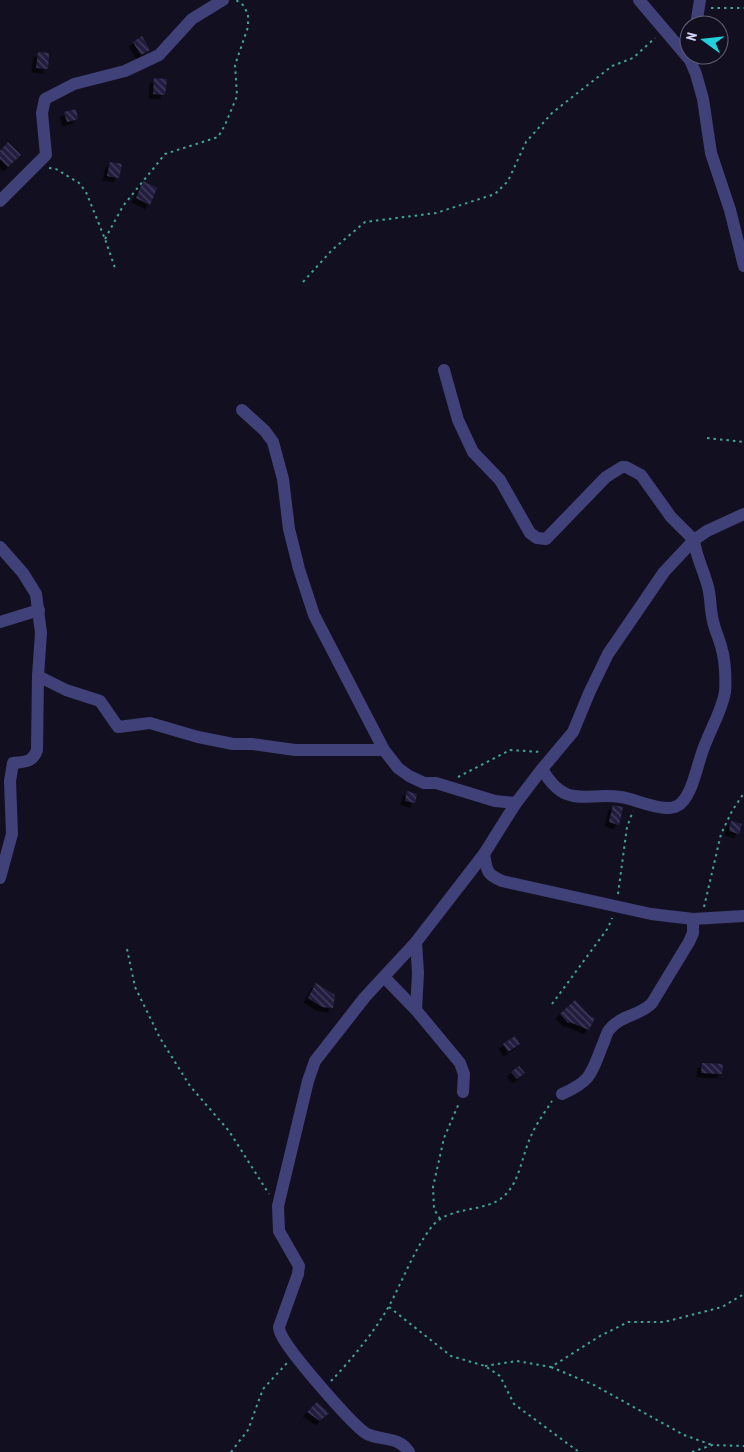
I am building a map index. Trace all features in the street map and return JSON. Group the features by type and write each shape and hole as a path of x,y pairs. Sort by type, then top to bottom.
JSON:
{"street":[{"path":"0,201 46,155 42,113 45,99 74,84 125,70 159,55 192,19 223,0"},
{"path":"639,0 679,46"},
{"path":"693,65 703,99 711,153 730,210 744,266"},
{"path":"444,370 458,420 473,452 500,480 530,533 537,538 546,539 549,537 606,477 622,467 626,467 641,475 671,517 694,540 695,550 708,588 712,620 723,651 725,691 719,713 702,752 691,788 685,798 676,807 665,808 621,797 573,797 563,793 548,781 542,769"},
{"path":"242,410 266,431 273,442 283,479 289,529 299,569 314,615 384,750 398,768 424,783 436,783 495,801 516,803"},
{"path":"409,1452 405,1445 397,1441 368,1434 355,1425 294,1355 280,1334 279,1327 298,1274 299,1266 279,1231 278,1206 308,1081 316,1061 365,997 416,942 484,854 516,803 573,732 608,654 664,572 694,540 707,531 744,514"},
{"path":"0,547 23,572 36,594 41,633 38,676 37,750 35,757 30,761 13,764 10,781 12,834 0,878"},
{"path":"0,622 39,610"},
{"path":"38,676 66,690 100,701 118,726 150,723 198,738 233,744 252,744 295,750 384,750"},
{"path":"484,854 487,871 502,881 651,914 697,919 744,916"},
{"path":"562,1094 580,1086 588,1078 608,1031 617,1022 646,1009 652,1003 689,942 697,919"},
{"path":"416,942 418,973 416,1010"},
{"path":"384,977 416,1010 460,1063 464,1074 463,1092"}],"path":[{"path":"105,239 123,206 165,154 218,136 225,125 237,96 235,65 248,27 248,14 243,5 236,0"},
{"path":"700,3 716,9 744,8"},
{"path":"303,282 332,250 365,222 436,213 495,194 508,181 526,142 552,113 612,66 633,58 664,30"},
{"path":"37,165 56,169 80,183 86,192 116,271"},
{"path":"707,438 744,442"},
{"path":"456,778 510,750 556,753"},
{"path":"697,919 721,834 732,811 744,793"},
{"path":"552,1004 608,928 616,906 627,827 637,802"},
{"path":"126,949 135,987 160,1038 190,1086 229,1131 262,1186 278,1206"},
{"path":"440,1219 434,1209 433,1187 444,1138 463,1092"},
{"path":"324,1389 352,1359 388,1307 404,1274 431,1227 440,1219 451,1214 496,1202 506,1195 516,1178 531,1136 553,1100 562,1094"},
{"path":"551,1367 600,1336 628,1322 664,1322 722,1307 744,1294"},
{"path":"388,1307 451,1356 485,1366 500,1376 514,1404 579,1452"},
{"path":"231,1452 248,1430 263,1389 294,1355"},
{"path":"485,1366 517,1361 551,1367 594,1385 684,1435 712,1445 744,1446"},
{"path":"692,1452 712,1445"}],"building":[{"path":"142,36 150,50 141,55 133,42"},
{"path":"38,52 49,53 48,69 36,68"},
{"path":"154,78 167,79 165,95 153,94"},
{"path":"76,109 78,119 67,122 64,112"},
{"path":"8,142 21,155 8,167 0,159 0,151"},
{"path":"110,162 122,164 119,178 107,176"},
{"path":"143,181 157,188 150,205 136,198"},
{"path":"407,791 417,794 415,803 405,801"},
{"path":"613,805 623,807 619,825 609,822"},
{"path":"731,821 742,824 739,834 729,831"},
{"path":"316,983 335,995 333,1008 322,1007 308,998"},
{"path":"575,1000 590,1016 595,1018 589,1030 570,1022 568,1023 560,1014"},
{"path":"515,1036 520,1044 508,1052 503,1044"},
{"path":"702,1063 723,1064 722,1074 701,1073"},
{"path":"519,1066 525,1073 517,1079 511,1072"},
{"path":"317,1402 329,1413 320,1421 307,1412"}]}
